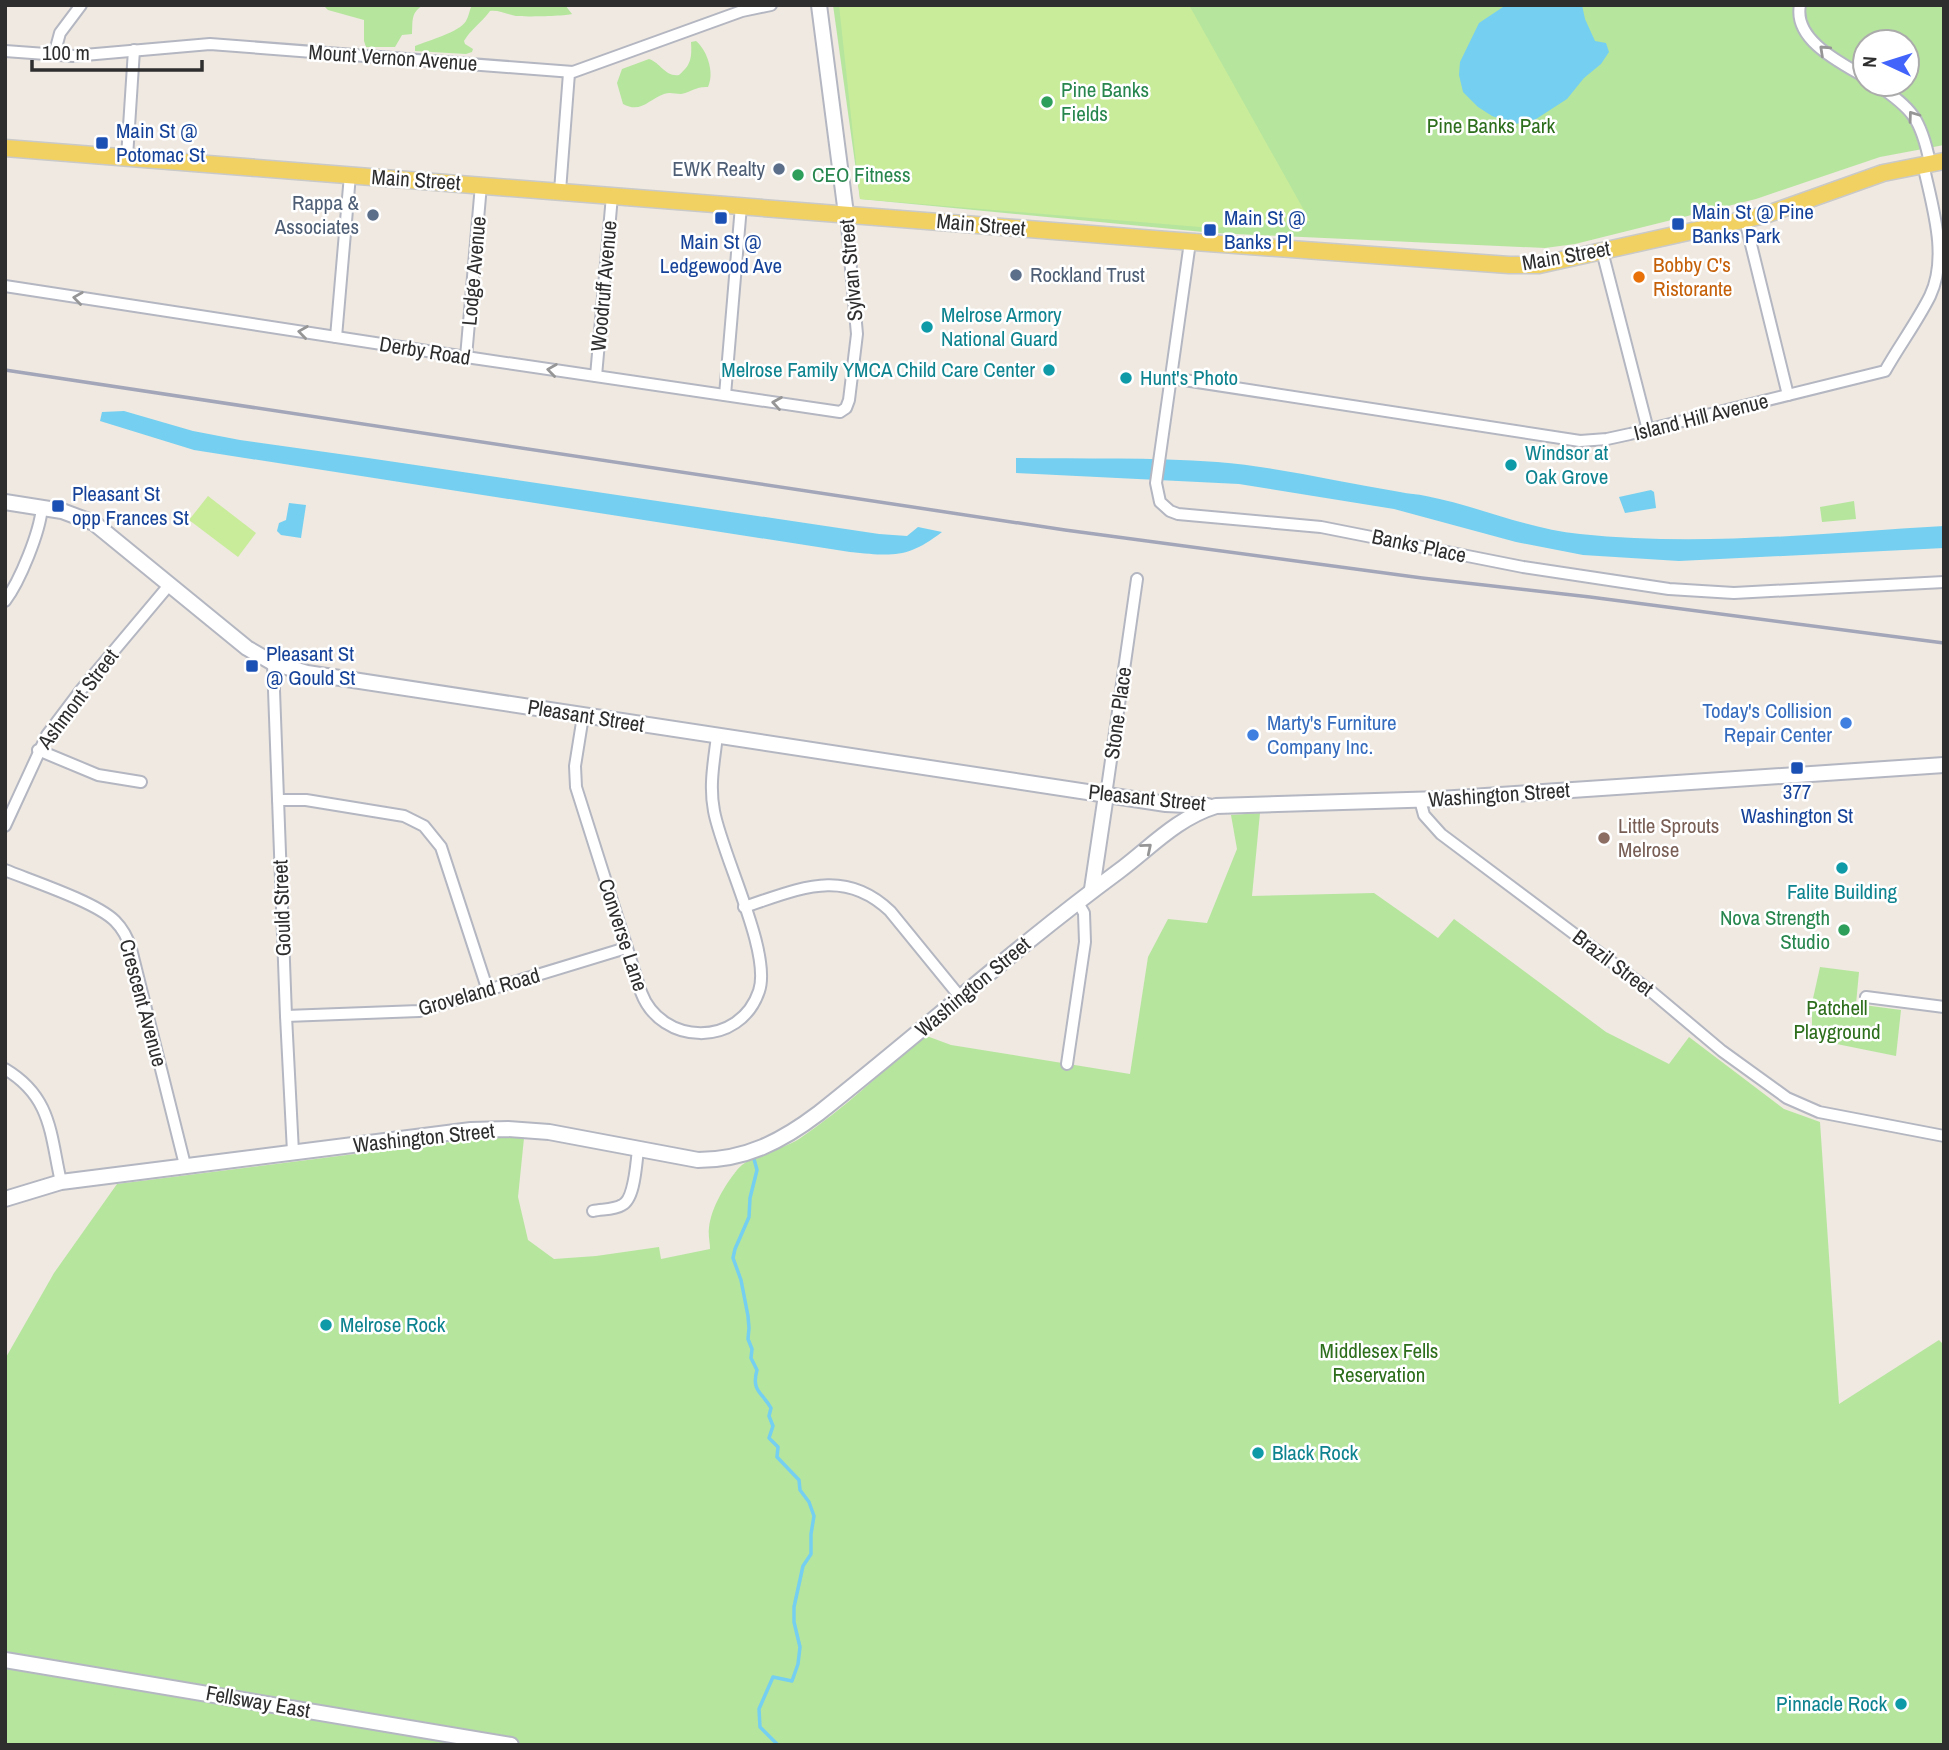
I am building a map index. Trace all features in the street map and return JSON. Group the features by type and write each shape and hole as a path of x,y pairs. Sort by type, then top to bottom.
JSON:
{"main road":[{"name":"Sylvan Street","path":"819,5 846,214"},
{"name":"Main Street","path":"5,148 1508,265 1539,265 1745,220 1805,203 1883,173 1932,163"},
{"name":"Pleasant Street","path":"5,502 69,512 94,523 238,641 274,663 320,676 1166,804 1216,806"},
{"name":"Washington Street","path":"5,1199 61,1182 421,1136 499,1129 549,1132 684,1158 710,1160 743,1155 776,1142 828,1106 1092,889 1178,824 1216,806 1420,800 1944,765"},
{"name":"Stone Place","path":"1092,889 1106,795"},
{"name":"Fellsway East","path":"5,1660 511,1745"}],"street":[{"path":"54,55 59,35 81,5"},
{"name":"Mount Vernon Avenue","path":"5,51 54,55 209,44 569,72 585,70 742,11 771,5"},
{"path":"1800,5 1799,19 1813,41 1828,56 1851,69"},
{"path":"127,157 134,50"},
{"path":"560,191 569,72"},
{"name":"Island Hill Avenue","path":"1171,378 1580,441 1607,439 1648,430 1885,371 1930,297 1938,269 1939,242 1932,163 1918,122 1897,98"},
{"path":"336,337 350,175"},
{"name":"Lodge Avenue","path":"466,358 481,185"},
{"name":"Woodruff Avenue","path":"596,376 612,195"},
{"path":"726,395 741,206"},
{"name":"Sylvan Street","path":"844,410 850,391 857,334 846,214"},
{"path":"1745,220 1788,396"},
{"name":"Banks Place","path":"1190,242 1156,483 1160,502 1170,511 1178,514 1321,527 1523,567 1687,591 1774,592 1944,582"},
{"path":"1602,251 1648,430"},
{"name":"Derby Road","path":"5,286 466,358 836,412 844,410"},
{"path":"5,601 38,530 42,507"},
{"name":"Stone Place","path":"1106,795 1137,579"},
{"name":"Ashmont Street","path":"5,826 38,750 63,713 170,584"},
{"name":"Gould Street","path":"274,663 293,1152"},
{"name":"Converse Lane","path":"583,716 575,765 576,787 626,948 643,998 659,1019 687,1033 719,1031 737,1023 754,1003 761,985 761,960 714,811 711,784 717,736"},
{"path":"38,750 98,775 141,782"},
{"path":"278,800 306,800 398,814 414,820 428,830 440,847 488,991"},
{"name":"Brazil Street","path":"1420,800 1421,808 1429,822 1448,840 1653,993 1685,1022 1752,1074 1793,1102 1819,1112 1944,1136"},
{"name":"Crescent Avenue","path":"5,870 104,912 123,931 131,949 185,1165"},
{"path":"744,907 818,884 844,885 862,891 877,899 890,911 961,998"},
{"path":"1068,1064 1085,942 1084,913 1077,901"},
{"name":"Groveland Road","path":"286,1016 419,1011 626,948"},
{"path":"1866,998 1944,1007"},
{"path":"5,1069 26,1084 42,1104 61,1182"},
{"path":"593,1211 621,1206 628,1201 638,1150"}],"green space":[{"path":"323,5 424,5 414,14 412,34 402,35 395,47 366,47 364,20 328,10"},
{"path":"472,5 565,5 572,14 516,16 490,11 464,41 473,49 472,52 466,54 415,51 415,46 463,25"},
{"name":"Pine Banks Park","path":"833,5 1944,5 1944,145 1880,157 1756,199 1575,244 1545,248 1214,233 860,199"},
{"name":"Pine Banks Fields","path":"839,5 1189,5 1310,221 1212,228 860,199"},
{"path":"696,41 709,62 711,75 708,87 681,94 664,94 640,107 623,104 617,83 622,69 649,59 670,74 679,75 690,61 691,42"},
{"path":"208,496 256,533 238,557 189,520"},
{"path":"1854,501 1856,519 1822,522 1820,507"},
{"name":"Middlesex Fells Reservation","path":"1260,813 1252,896 1374,893 1438,938 1454,919 1606,1032 1669,1064 1689,1037 1784,1109 1820,1122 1839,1404 1939,1340 1944,1345 1944,1745 5,1745 5,1359 54,1273 117,1184 482,1138 524,1138 518,1197 528,1240 554,1259 659,1247 661,1259 710,1249 710,1220 723,1190 742,1165 757,1156 792,1143 816,1127 924,1035 951,1045 1130,1074 1148,957 1168,919 1207,923 1237,849 1231,815"},
{"name":"Patchell Playground","path":"1820,967 1859,972 1856,1004 1901,1010 1896,1056 1812,1039 1812,1003"}],"water":[{"path":"1506,5 1582,5 1595,41 1606,43 1609,52 1567,99 1533,121 1515,124 1492,116 1478,107 1463,92 1459,75 1460,62 1479,23"},
{"path":"124,411 193,431 240,440 879,534 907,536 918,527 942,532 919,547 899,554 850,552 194,450 100,421 102,412"},
{"path":"1016,458 1167,459 1240,464 1426,496 1560,531 1625,538 1762,538 1944,526 1944,548 1679,561 1583,555 1516,542 1394,509 1239,484 1016,473"},
{"path":"1651,490 1654,492 1656,508 1625,513 1619,497"},
{"path":"289,503 306,505 301,538 281,535 277,531 279,523 286,520"}],"waterway":[{"path":"754,1159 757,1170 750,1198 749,1217 733,1258 741,1280 748,1316 751,1358 757,1370 756,1387 771,1408 769,1416 773,1426 769,1438 778,1447 777,1457 799,1480 800,1490 809,1502 814,1516 811,1554 803,1566 794,1607 794,1622 800,1647 798,1664 792,1681 773,1677 759,1709 760,1727 778,1745"}],"railway":[{"path":"5,370 1065,530 1944,643"}],"place":[{"name":"Pine Banks Fields","path":"1047,102"},
{"name":"Main St @ Potomac St","path":"102,143"},
{"name":"EWK Realty","path":"779,169"},
{"name":"CEO Fitness","path":"798,175"},
{"name":"Rappa & Associates","path":"373,215"},
{"name":"Main St @ Ledgewood Ave","path":"721,218"},
{"name":"Main St @ Pine Banks Park","path":"1678,224"},
{"name":"Main St @ Banks Pl","path":"1210,230"},
{"name":"Rockland Trust","path":"1016,275"},
{"name":"Bobby C's Ristorante","path":"1639,277"},
{"name":"Melrose Armory National Guard","path":"927,327"},
{"name":"Melrose Family YMCA Child Care Center","path":"1049,370"},
{"name":"Hunt's Photo","path":"1126,378"},
{"name":"Windsor at Oak Grove","path":"1511,465"},
{"name":"Pleasant St opp Frances St","path":"58,506"},
{"name":"Pleasant St @ Gould St","path":"252,666"},
{"name":"Today's Collision Repair Center","path":"1846,723"},
{"name":"Marty's Furniture Company Inc.","path":"1253,735"},
{"name":"377 Washington St","path":"1797,768"},
{"name":"Little Sprouts Melrose","path":"1604,838"},
{"name":"Falite Building","path":"1842,868"},
{"name":"Nova Strength Studio","path":"1844,930"},
{"name":"Melrose Rock","path":"326,1325"},
{"name":"Black Rock","path":"1258,1453"},
{"name":"Pinnacle Rock","path":"1901,1704"}]}
